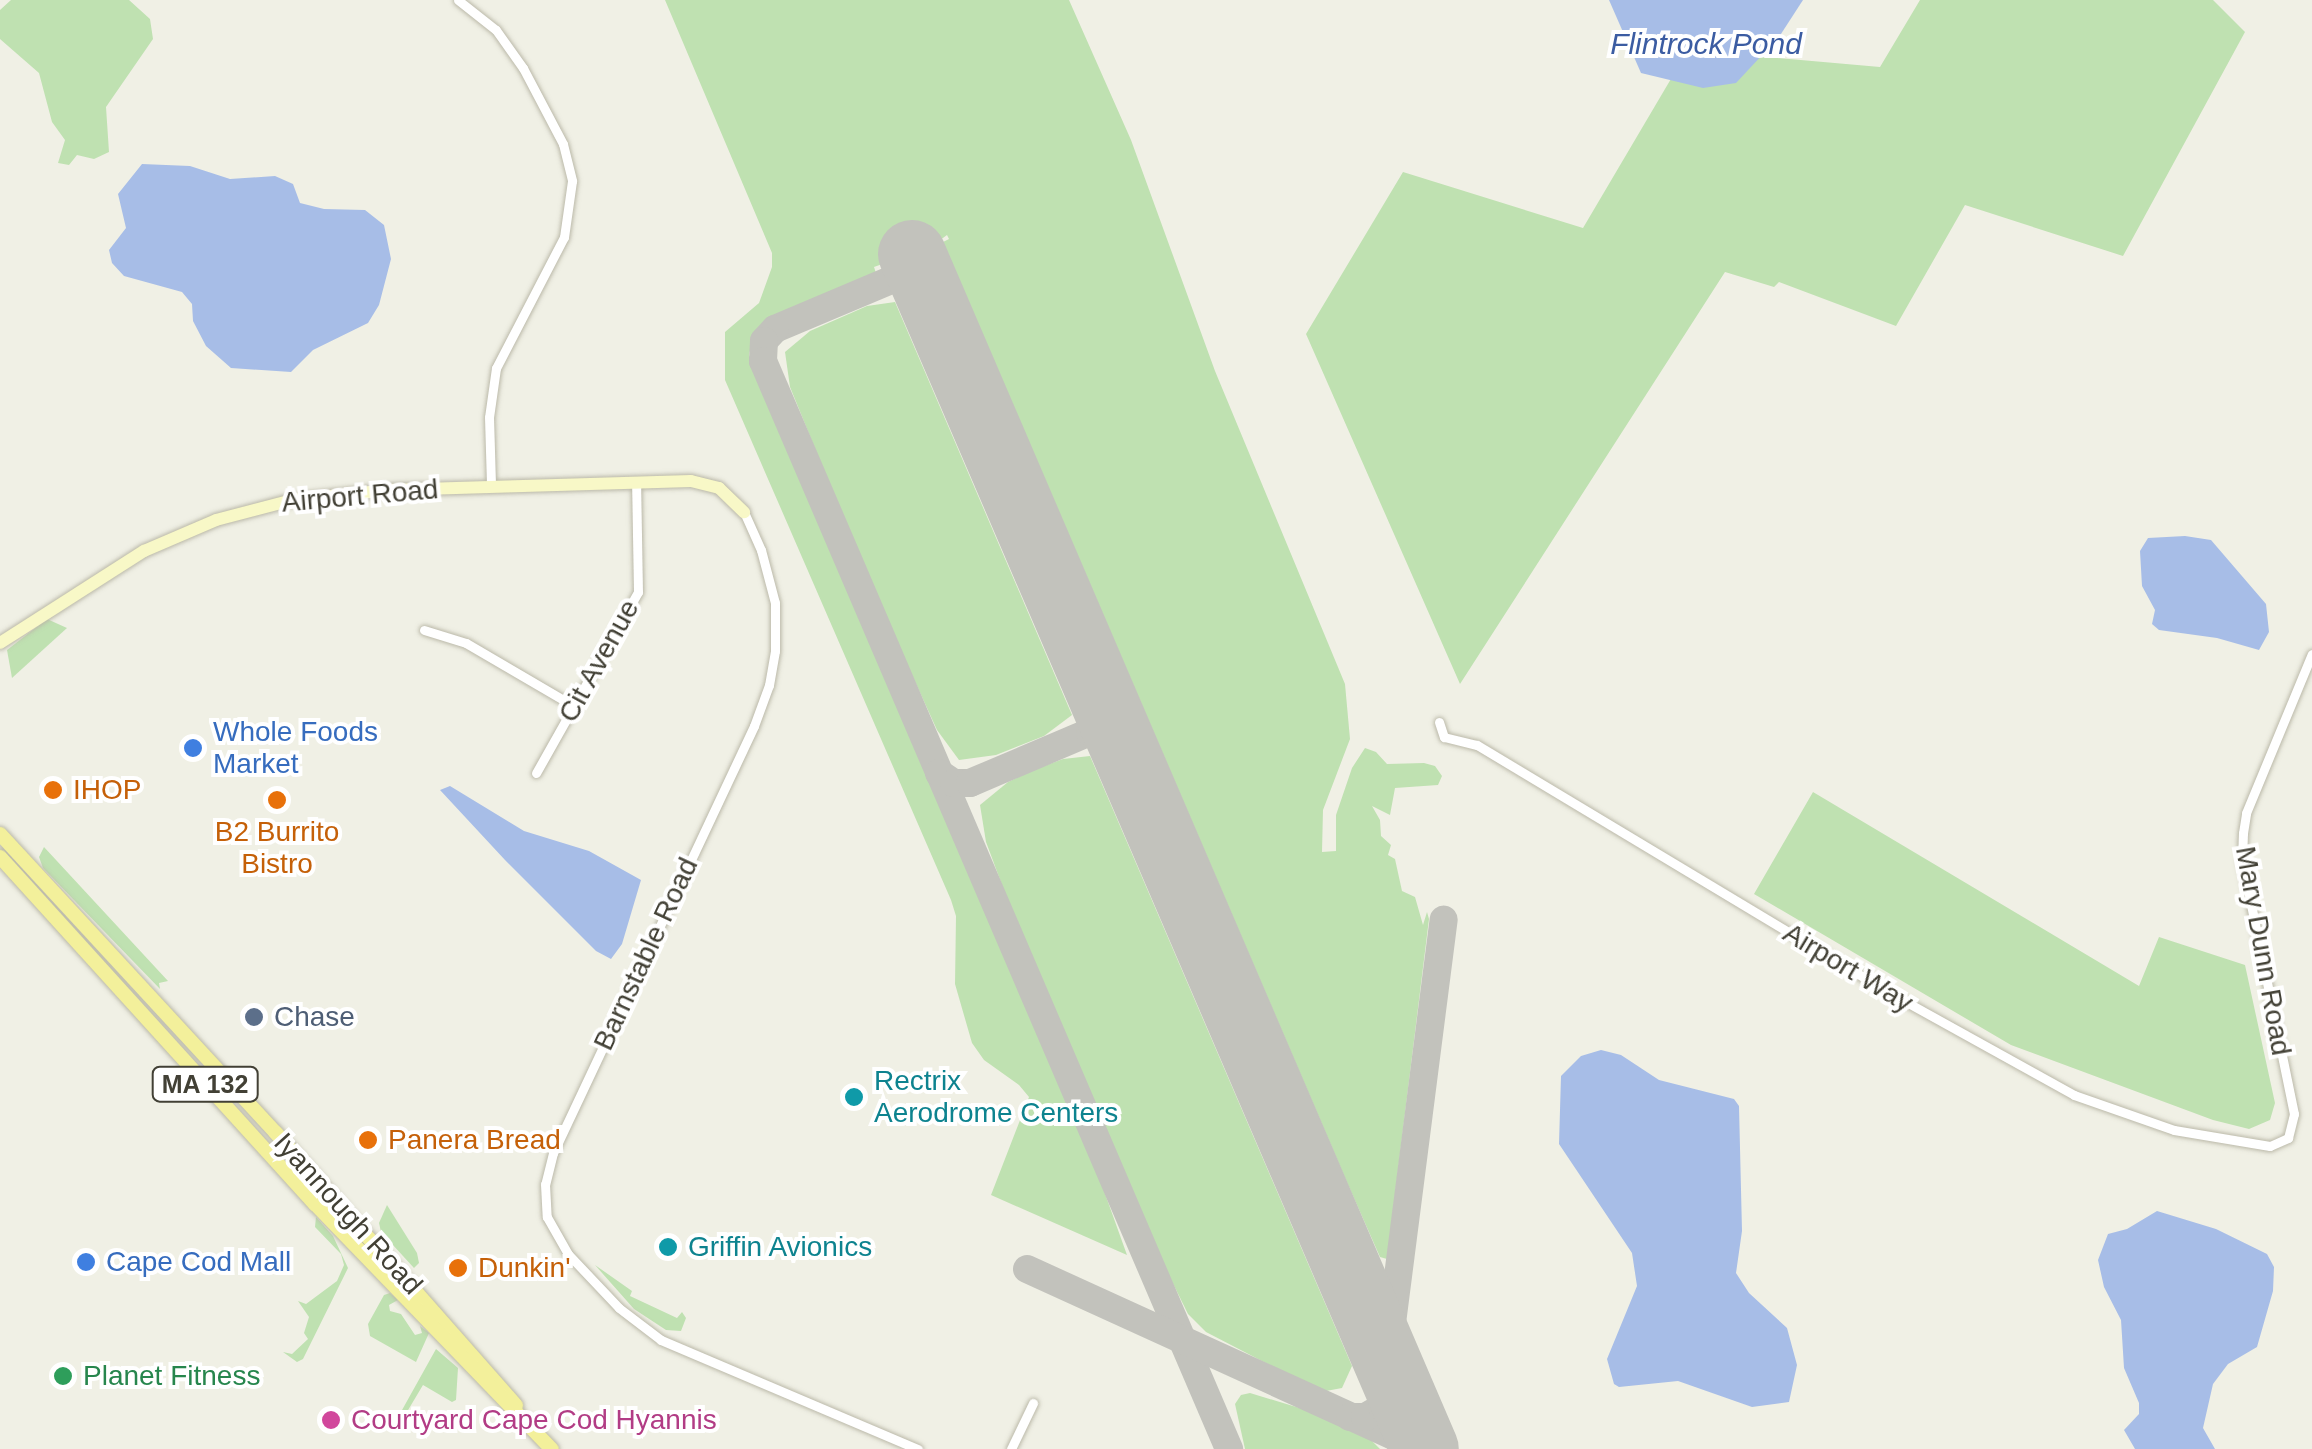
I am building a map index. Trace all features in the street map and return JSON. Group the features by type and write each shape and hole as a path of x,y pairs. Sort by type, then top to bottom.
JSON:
{"main road":[{"name":"Iyannough Road","path":"0,834 299,1158 505,1390 552,1449"},
{"name":"Iyannough Road","path":"0,856 316,1204 496,1396 528,1422"}],"street":[{"path":"458,0 496,30 523,68 563,144 572,181 564,237 496,368 490,417 491,486"},
{"name":"Cit Avenue","path":"536,773 638,592 636,482"},
{"name":"Airport Road","path":"0,643 144,551 216,520 325,495 491,486 708,484 732,497 744,512"},
{"name":"Barnstable Road","path":"744,512 773,593 775,651 769,685 746,743 559,1141 545,1184 550,1225 568,1254 632,1320 680,1349 918,1449"},
{"path":"424,630 473,647 574,706"},
{"name":"Mary Dunn Road","path":"2288,1138 2294,1114 2242,862 2242,833 2246,813 2312,654"},
{"name":"Airport Way","path":"1438,722 1444,738 1477,745 1883,989 2074,1096 2174,1130 2270,1146 2288,1138"},
{"path":"1011,1449 1033,1402"}],"green space":[{"path":"11,0 129,0 150,19 153,39 106,107 109,152 94,159 77,155 69,165 58,163 65,140 52,122 39,73 0,39 0,10"},
{"path":"665,0 1069,0 1131,140 1215,371 1345,684 1350,739 1323,810 1322,852 1336,851 1336,815 1352,768 1365,748 1376,752 1387,764 1424,763 1435,766 1442,776 1438,785 1395,788 1390,815 1372,806 1380,820 1381,836 1391,845 1388,855 1395,859 1402,891 1415,897 1423,925 1427,912 1429,919 1387,1259 1380,1257 1346,1180 943,242 949,239 947,235 932,246 874,267 876,273 769,319 754,333 749,355 1094,1163 1127,1255 991,1195 1029,1097 984,1060 972,1043 955,984 956,916 951,900 725,380 725,332 759,303 772,267 772,253"},
{"path":"1920,0 2213,0 2245,32 2123,256 1965,205 1896,326 1779,282 1774,287 1725,272 1460,684 1306,334 1403,172 1583,228 1688,50 1880,67"},
{"path":"895,302 1072,715 1044,736 996,755 959,760 937,730 864,569 790,387 785,352 810,331 867,306"},
{"path":"47,619 67,628 12,678 7,650"},
{"path":"1090,756 1352,1366 1342,1388 1326,1391 1279,1370 1206,1332 1188,1314 1154,1245 1017,925 986,842 980,805 1008,782 1036,769 1063,759"},
{"path":"1813,792 2139,986 2159,937 2245,965 2275,1103 2270,1120 2249,1129 2213,1120 2011,1045 1754,894"},
{"path":"44,847 168,981 159,983 160,989 43,868 39,857"},
{"path":"387,1205 417,1253 419,1263 414,1268 381,1232 379,1223"},
{"path":"316,1217 333,1236 348,1268 303,1359 297,1362 283,1352 292,1354 308,1339 304,1333 309,1317 298,1301 306,1304 337,1281 344,1265 341,1254 315,1227"},
{"path":"595,1265 632,1291 630,1296 677,1318 682,1312 686,1318 681,1331 666,1330 634,1309"},
{"path":"390,1293 398,1300 389,1305 390,1311 401,1314 415,1335 422,1333 420,1326 429,1333 416,1362 370,1336 368,1324 384,1295"},
{"path":"436,1349 458,1368 456,1400 452,1402 423,1385 395,1432 392,1428"},
{"path":"1250,1393 1316,1413 1368,1437 1380,1449 1245,1449 1235,1404 1241,1395"}],"water":[{"name":"Flintrock Pond","path":"1609,0 1803,0 1779,37 1736,83 1703,88 1641,73"},
{"path":"142,164 190,166 230,179 275,176 293,184 300,203 324,209 365,210 384,225 391,259 379,305 368,323 313,350 291,372 231,368 206,346 193,321 192,304 182,292 124,276 112,263 109,250 126,228 118,194"},
{"path":"2185,536 2211,540 2266,604 2269,632 2259,650 2217,638 2159,630 2152,624 2155,610 2142,586 2140,551 2148,538"},
{"path":"450,786 524,831 589,851 641,880 622,944 611,959 596,951 440,790"},
{"path":"1601,1050 1621,1055 1659,1080 1734,1099 1739,1106 1742,1231 1736,1273 1749,1293 1787,1328 1797,1365 1789,1402 1752,1407 1678,1381 1619,1387 1614,1384 1607,1359 1637,1286 1632,1253 1559,1144 1561,1076 1581,1056"},
{"path":"2157,1211 2216,1229 2267,1254 2274,1267 2273,1291 2257,1347 2228,1364 2213,1384 2203,1428 2215,1449 2135,1449 2124,1430 2139,1414 2139,1403 2124,1368 2121,1320 2104,1287 2098,1260 2108,1234 2127,1229"}],"taxiway":[{"path":"917,269 775,329 764,341 763,361 1229,1449"},
{"path":"939,773 954,783 970,783 1090,732 1100,720 1102,696"},
{"path":"1090,732 1111,735 1125,748"},
{"path":"1387,1362 1444,920"},
{"path":"1027,1269 1395,1437 1413,1449"},
{"path":"1350,1417 1365,1417 1382,1407 1390,1388 1390,1369"}],"runway":[{"path":"912,254 1425,1449"}],"place":[{"name":"Whole Foods Market","path":"193,748"},
{"name":"IHOP","path":"53,790"},
{"name":"B2 Burrito Bistro","path":"277,800"},
{"name":"Chase","path":"254,1017"},
{"name":"Rectrix Aerodrome Centers","path":"854,1097"},
{"name":"Panera Bread","path":"368,1140"},
{"name":"Griffin Avionics","path":"668,1247"},
{"name":"Cape Cod Mall","path":"86,1262"},
{"name":"Dunkin'","path":"458,1268"},
{"name":"Planet Fitness","path":"63,1376"},
{"name":"Courtyard Cape Cod Hyannis","path":"331,1420"}]}
